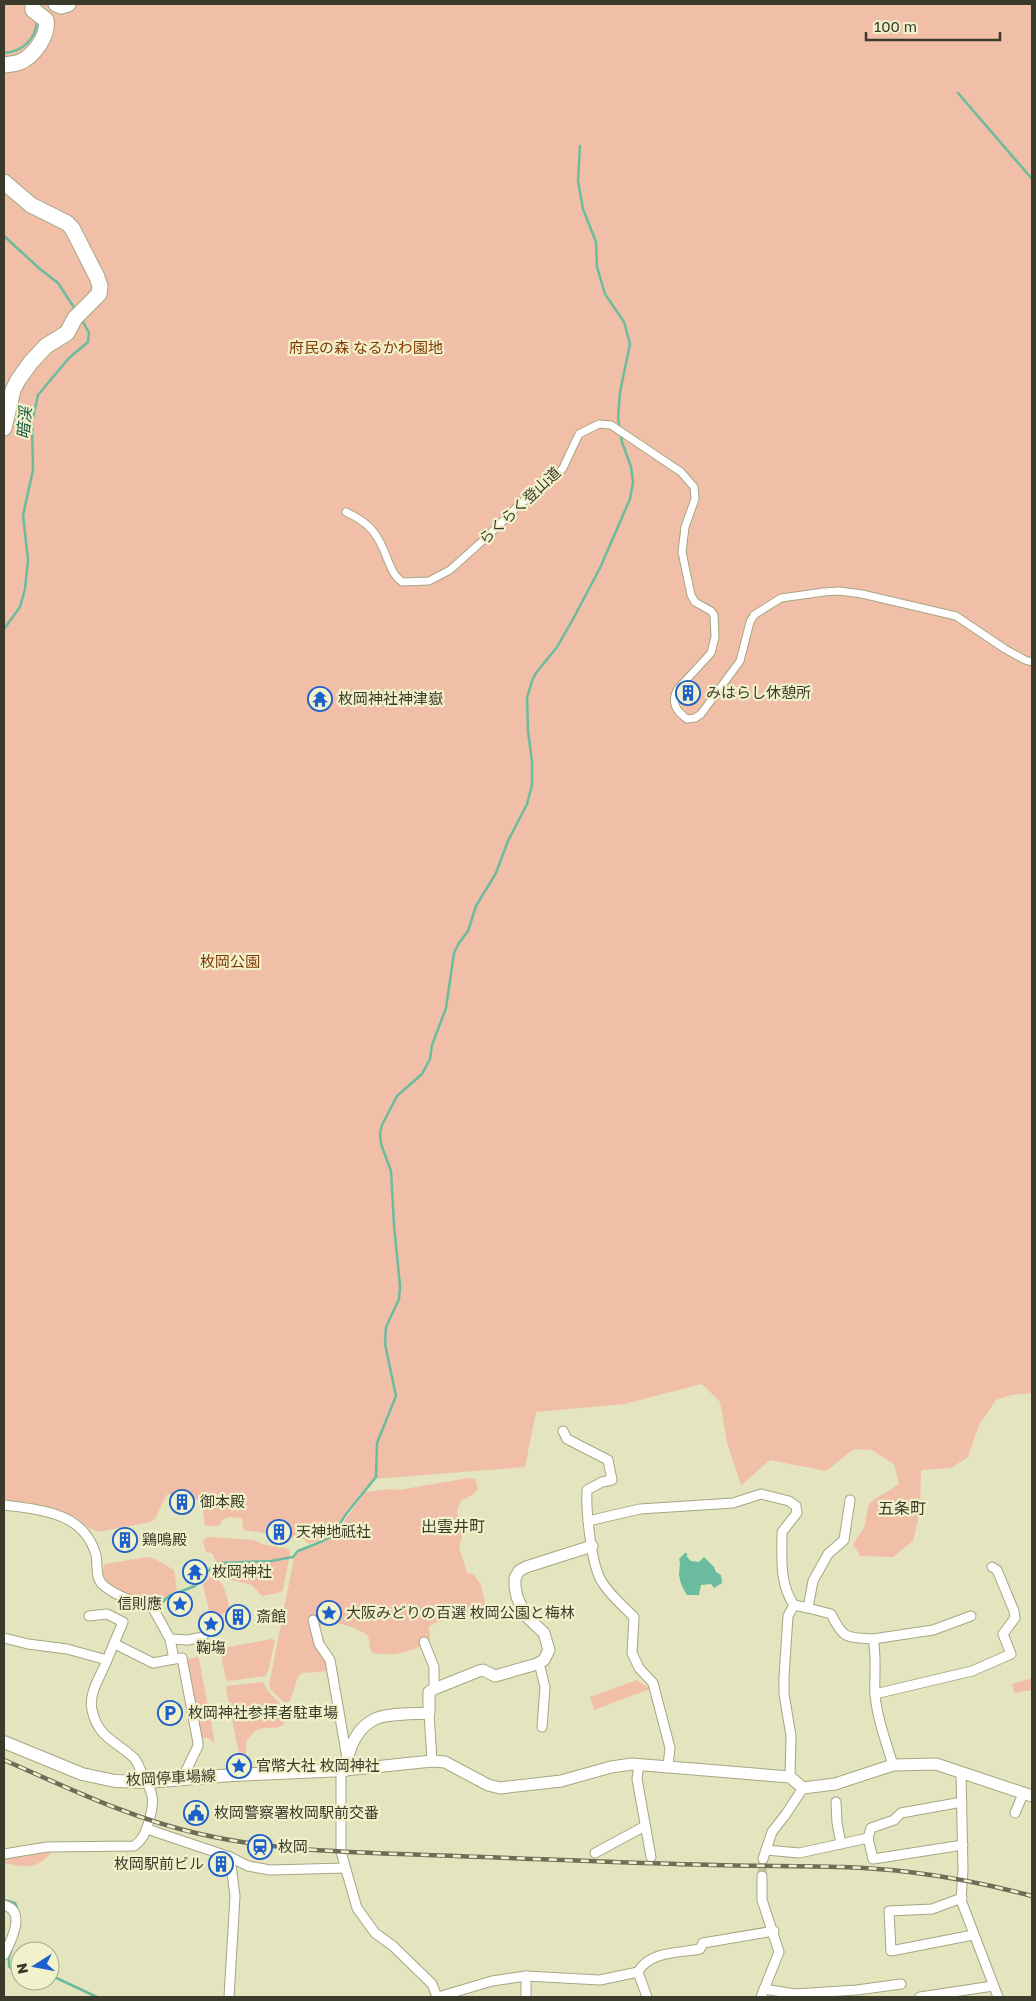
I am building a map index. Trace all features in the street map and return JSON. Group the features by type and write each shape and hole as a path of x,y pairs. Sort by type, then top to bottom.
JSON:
{"highway":[{"path":"4,65 21,62 29,56 42,40 48,26 46,20 36,11"},
{"path":"4,182 31,205 72,228 97,276 100,286 99,294 77,316 67,333 46,346 18,380 4,428"}],"main road":[{"name":"枚岡停車場線","path":"4,1742 82,1774 115,1781 147,1782 344,1766"}],"street":[{"name":"らくらく登山道","path":"346,512 360,518 370,527 382,545 396,577 402,582 429,581 450,570 519,505 557,475 563,468 579,434 594,426 611,424 681,472 694,487 695,499 685,527 682,552 691,595 695,602 714,615 715,632 711,653 677,690 674,696 674,704 678,712 687,719 695,718 701,714 735,669 740,660 750,622 754,615 781,598 839,591 862,594 946,613 964,621 1010,652 1032,662"},
{"path":"564,1431 567,1439 608,1460 612,1480 602,1482 587,1490 588,1520 592,1546 601,1581 634,1617 632,1653 639,1668 653,1683 670,1748 668,1766"},
{"path":"588,1520 640,1509 733,1503 761,1494 789,1501 796,1506 797,1513 782,1532 782,1575 794,1605 831,1614 840,1630 847,1637 874,1640 933,1630 971,1616"},
{"path":"808,1608 813,1581 828,1554 844,1540 850,1500"},
{"path":"4,1505 50,1511 68,1519 86,1535 93,1547 98,1578 101,1584 117,1595 152,1607 170,1639 174,1659"},
{"path":"432,1761 428,1697 430,1692 479,1671 483,1670 496,1676 539,1663 544,1660 549,1650 547,1641 538,1625 530,1621 520,1606 515,1586 515,1578 519,1571 526,1567 592,1546"},
{"path":"875,1694 972,1671 1011,1654 1003,1634 1015,1618 1014,1611 997,1570 992,1567"},
{"path":"790,1777 791,1736 784,1694 784,1677 788,1616 794,1605"},
{"path":"4,1854 47,1847 134,1846 140,1842 147,1829 152,1813 152,1790 134,1758 110,1740 97,1726 91,1708 92,1692 123,1622 107,1614 89,1616"},
{"path":"313,1620 319,1644 330,1660 344,1766 341,1852 357,1908 375,1933 393,1946 432,1984 438,1997 492,1981 526,1976 600,1980 638,1972"},
{"path":"170,1639 188,1640 203,1637"},
{"path":"4,1638 67,1649 107,1660"},
{"path":"874,1640 875,1694 893,1765"},
{"path":"424,1642 434,1667 434,1689"},
{"path":"114,1644 153,1663 182,1658 198,1746 182,1779"},
{"path":"539,1663 545,1687 542,1727"},
{"path":"344,1766 356,1736 364,1726 376,1718 429,1713"},
{"path":"344,1766 432,1761 445,1762 488,1785 500,1788 561,1781 611,1767 639,1764 790,1777 803,1788 835,1784 893,1765 936,1764 1027,1795 1015,1813"},
{"path":"639,1764 637,1779 651,1856"},
{"path":"961,1773 962,1898 973,1934 998,1997"},
{"path":"763,1859 772,1832 803,1788"},
{"path":"836,1802 841,1844"},
{"path":"962,1802 901,1813 894,1820 871,1828 868,1838 874,1859 963,1845"},
{"path":"595,1853 646,1826"},
{"path":"147,1829 230,1857 248,1866 270,1870 345,1868"},
{"path":"766,1850 799,1853 868,1838"},
{"path":"229,1997 235,1896 230,1857"},
{"path":"762,1876 762,1900 774,1931 779,1952 763,1993 795,1994 857,1990 902,1984"},
{"path":"962,1898 932,1909 889,1911 892,1950 973,1934"},
{"path":"4,1905 10,1907 14,1912 16,1927 4,1955"},
{"path":"647,1997 638,1972 642,1964 651,1958 700,1949 703,1943 774,1931"},
{"path":"526,1976 526,1997"},
{"path":"920,1997 993,1986"}],"green space":[{"path":"4,4 1032,4 1032,1393 1011,1395 996,1400 979,1425 968,1457 951,1468 921,1470 920,1511 913,1541 893,1557 860,1556 853,1544 864,1528 869,1503 899,1484 894,1464 872,1450 854,1449 826,1471 770,1460 741,1485 727,1443 720,1402 702,1384 624,1404 536,1412 525,1467 373,1479 345,1513 330,1536 309,1544 298,1535 288,1542 273,1540 284,1537 283,1528 275,1529 274,1533 271,1534 244,1530 242,1518 229,1517 222,1520 219,1526 205,1526 202,1505 199,1500 168,1494 155,1519 151,1522 98,1532 86,1526 76,1517 4,1503"},
{"path":"469,1478 475,1479 478,1489 475,1493 461,1501 457,1510 462,1537 459,1547 467,1573 474,1575 481,1585 485,1604 483,1607 430,1625 430,1641 410,1651 396,1654 373,1653 367,1635 345,1625 330,1623 313,1628 328,1661 329,1671 302,1673 298,1677 290,1701 285,1703 271,1690 269,1685 294,1558 299,1552 324,1542 335,1534 365,1492 399,1490"},
{"path":"207,1537 254,1540 262,1544 288,1549 290,1553 283,1590 278,1593 262,1596 252,1585 222,1578 212,1553 206,1552 203,1542"},
{"path":"148,1557 174,1570 177,1592 169,1594 159,1603 124,1594 103,1579 102,1574 105,1564"},
{"path":"211,1576 217,1578 223,1586 229,1606 229,1610 217,1616 210,1615 203,1585"},
{"path":"272,1639 275,1640 268,1672 265,1676 228,1681 226,1679 220,1650"},
{"path":"197,1657 199,1659 215,1743 208,1738 200,1738 186,1660"},
{"path":"1032,1678 1032,1690 1014,1693 1012,1684"},
{"path":"637,1680 650,1689 594,1710 590,1697"},
{"path":"263,1682 268,1691 286,1710 284,1724 277,1728 263,1728 254,1732 246,1742 246,1759 240,1759 226,1689 227,1686"},
{"path":"53,1850 42,1861 31,1866 4,1863 4,1856"}],"shaded area":[{"path":"687,1553 687,1557 691,1561 699,1562 704,1557 714,1567 716,1572 721,1575 722,1583 714,1588 711,1584 701,1585 699,1595 687,1595 679,1575 679,1559"}],"waterway":[{"path":"4,53 17,50 27,43 34,33 37,21"},
{"path":"958,93 1032,179"},
{"path":"159,1605 169,1596 195,1586 211,1568 219,1563 271,1561 293,1557 298,1551 332,1536 346,1514 376,1477 377,1443 396,1396 385,1344 386,1327 399,1299 400,1286 391,1171 381,1144 380,1133 382,1125 397,1096 422,1074 430,1059 432,1045 446,1008 454,953 468,931 476,906 496,873 508,841 527,804 532,785 527,698 532,681 536,673 557,647 600,568 630,499 633,482 631,467 622,442 618,418 620,392 630,344 624,322 605,294 597,267 596,242 583,209 578,181 580,146"},
{"name":"暗渓","path":"4,236 58,283 75,309"},
{"name":"暗渓","path":"4,629 20,607 25,589 28,560 23,515 33,470 32,423 38,395 69,358 88,342 89,333 81,318"},
{"name":"暗渓","path":"4,1900 15,1903 19,1914"},
{"name":"暗渓","path":"10,1954 10,1967"},
{"name":"暗渓","path":"60,1980 97,1997"}],"tunnel":[{"path":"762,1876 763,1859"}],"railway":[{"path":"4,1760 100,1802 150,1820 200,1834 256,1844 312,1850 369,1853 738,1866 812,1866 885,1869 940,1876 1032,1896"}],"place":[{"name":"みはらし休憩所","path":"688,693"},
{"name":"枚岡神社神津嶽","path":"320,699"},
{"name":"御本殿","path":"182,1502"},
{"name":"天神地祇社","path":"279,1532"},
{"name":"鶏鳴殿","path":"125,1540"},
{"name":"枚岡神社","path":"195,1572"},
{"name":"信則應","path":"180,1604"},
{"name":"大阪みどりの百選 枚岡公園と梅林","path":"329,1613"},
{"name":"斎館","path":"238,1617"},
{"name":"鞠塲","path":"211,1624"},
{"name":"枚岡神社参拝者駐車場","path":"170,1713"},
{"name":"官幣大社 枚岡神社","path":"239,1766"},
{"name":"枚岡警察署枚岡駅前交番","path":"196,1813"},
{"name":"枚岡","path":"260,1847"},
{"name":"枚岡駅前ビル","path":"221,1864"}],"district":[{"name":"五条町","path":"902,1508"},
{"name":"出雲井町","path":"453,1526"}],"park label":[{"name":"府民の森 なるかわ園地","path":"366,348"},
{"name":"枚岡公園","path":"230,962"}]}
